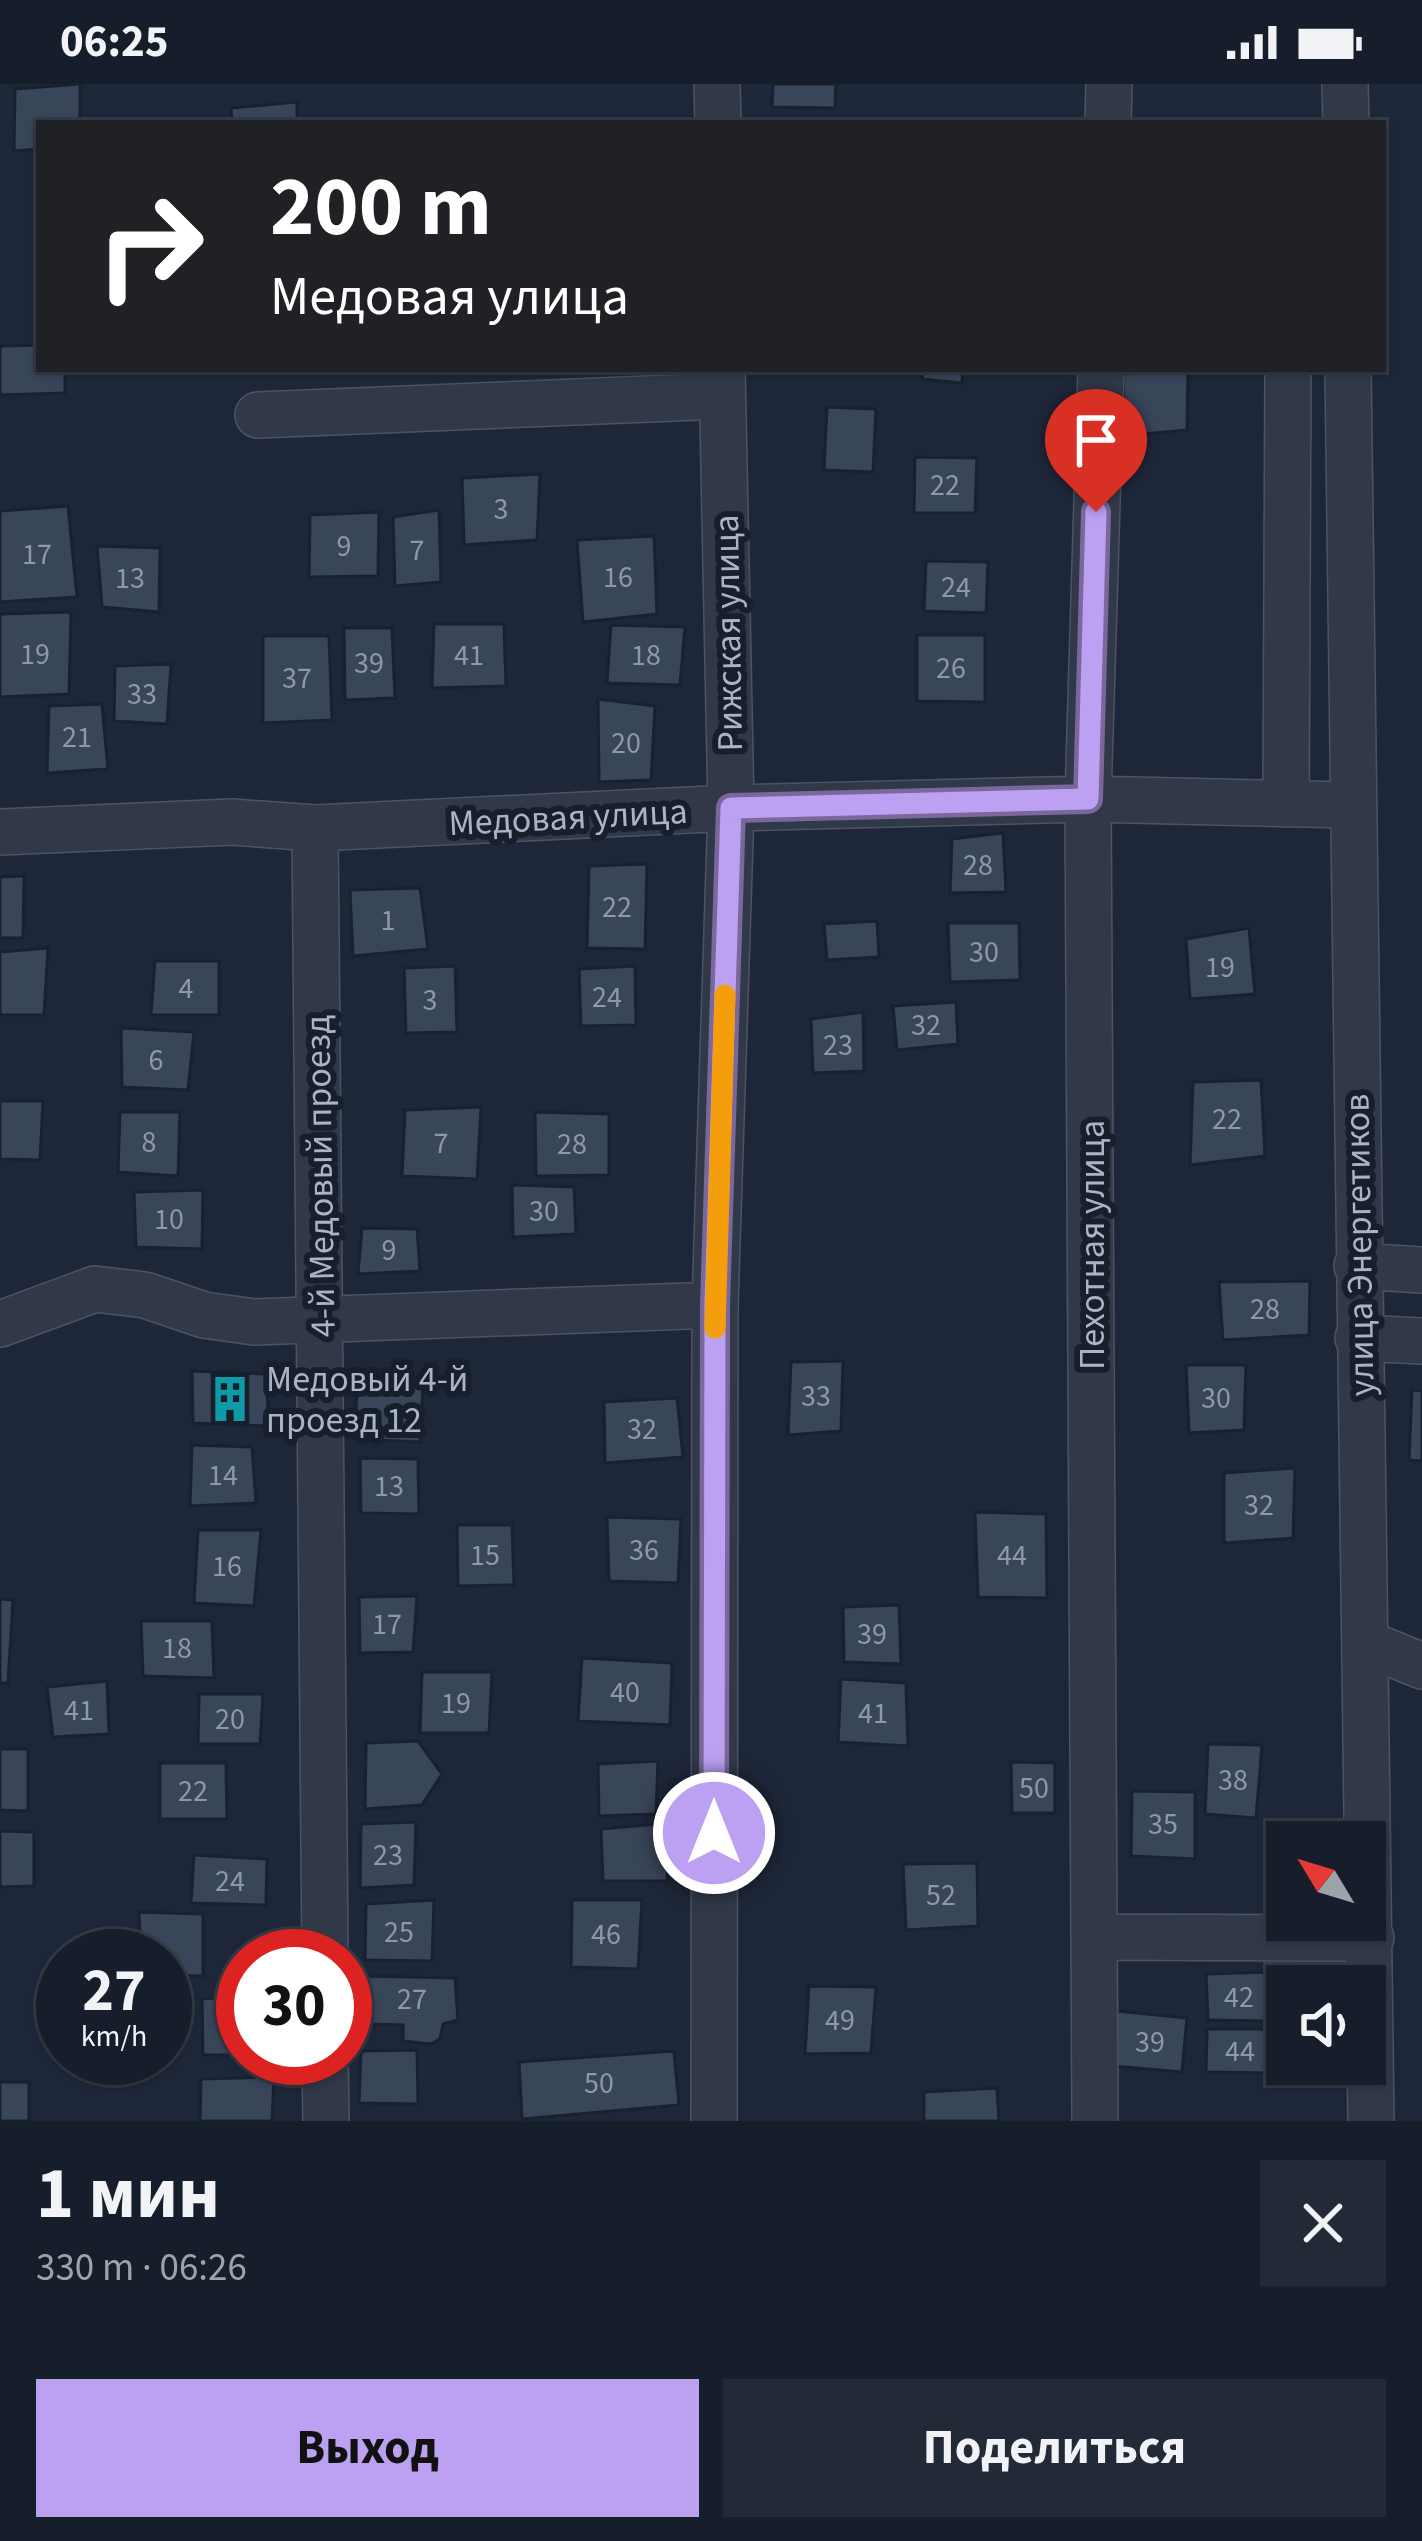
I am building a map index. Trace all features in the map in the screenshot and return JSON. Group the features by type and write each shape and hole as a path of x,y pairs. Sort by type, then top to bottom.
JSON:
{"street":[{"path":"717,84 718,120"},
{"path":"1108,120 1109,84"},
{"path":"1345,84 1346,120"},
{"name":"Пехотная улица","path":"1095,2121 1088,799 1100,372"},
{"path":"1286,804 1288,372"},
{"name":"улица Энергетиков","path":"1348,372 1358,1338 1369,1821"},
{"path":"258,415 722,382"},
{"name":"Рижская улица","path":"714,2121 715,1305 731,808 722,382"},
{"name":"Медовая улица","path":"0,832 232,822 315,829 731,808 1088,799 1352,805"},
{"name":"4-й Медовый проезд","path":"315,829 325,1929"},
{"path":"1358,1266 1422,1270"},
{"path":"0,1324 95,1289 145,1295 254,1322 715,1305"},
{"path":"1358,1338 1422,1341"},
{"path":"1367,1644 1422,1666"},
{"path":"1096,1937 1266,1938"},
{"name":"улица Энергетиков","path":"1371,1941 1371,2121"},
{"path":"326,2085 326,2121"}],"building":[{"path":"80,84 80,120 36,120 36,149 14,151 15,89"},
{"path":"773,84 836,84 835,108 772,107"},
{"path":"297,102 297,120 232,120 231,108"},
{"path":"36,345 36,372 65,372 65,393 0,395 0,346"},
{"path":"923,372 963,372 962,383 922,379"},
{"path":"1188,372 1187,430 1122,436 1124,374"},
{"path":"827,407 876,409 873,472 824,470"},
{"path":"915,457 977,458 975,513 914,513"},
{"path":"540,474 537,540 464,545 462,478"},
{"path":"68,506 77,597 0,602 0,511"},
{"path":"439,510 441,582 395,586 393,517"},
{"path":"379,512 378,576 309,577 310,515"},
{"path":"654,536 657,614 583,622 577,540"},
{"path":"97,546 160,548 159,612 102,607"},
{"path":"926,561 988,562 986,613 924,611"},
{"path":"71,612 69,694 0,697 0,614"},
{"path":"434,624 504,624 506,686 432,688"},
{"path":"611,625 685,627 680,685 607,683"},
{"path":"344,628 392,628 395,698 345,700"},
{"path":"917,635 985,635 985,702 917,701"},
{"path":"263,636 329,636 332,720 263,723"},
{"path":"171,664 167,724 114,721 115,666"},
{"path":"598,699 655,706 651,780 599,782"},
{"path":"102,704 108,769 47,773 49,706"},
{"path":"1003,833 1006,892 950,893 952,839"},
{"path":"647,864 645,949 587,948 589,866"},
{"path":"24,876 23,938 0,938 0,877"},
{"path":"420,888 428,949 353,956 350,890"},
{"path":"877,921 879,957 827,960 824,924"},
{"path":"948,923 1019,923 1020,980 950,982"},
{"path":"1249,928 1255,994 1190,999 1186,939"},
{"path":"48,948 44,1015 0,1015 0,952"},
{"path":"155,961 219,961 219,1015 151,1015"},
{"path":"455,966 457,1032 406,1033 404,968"},
{"path":"635,966 636,1025 581,1026 579,969"},
{"path":"956,1002 958,1044 897,1050 893,1006"},
{"path":"863,1012 864,1071 813,1073 811,1019"},
{"path":"121,1028 194,1032 188,1090 122,1087"},
{"path":"1261,1080 1265,1156 1190,1165 1193,1082"},
{"path":"0,1101 43,1101 40,1160 0,1159"},
{"path":"481,1107 477,1179 402,1176 405,1110"},
{"path":"120,1112 180,1112 178,1176 118,1172"},
{"path":"535,1112 609,1114 609,1175 536,1176"},
{"path":"512,1185 574,1187 576,1234 513,1237"},
{"path":"203,1190 202,1249 136,1247 134,1192"},
{"path":"362,1228 417,1229 420,1271 358,1274"},
{"path":"1310,1281 1309,1335 1223,1340 1219,1282"},
{"path":"843,1361 841,1431 788,1435 791,1362"},
{"path":"1186,1365 1246,1365 1244,1430 1189,1433"},
{"name":"Медовый 4-й проезд 12","path":"192,1371 266,1374 269,1426 193,1423"},
{"path":"357,1384 423,1385 420,1442 355,1439"},
{"path":"1412,1390 1422,1391 1422,1461 1409,1460"},
{"path":"677,1398 683,1457 605,1463 604,1402"},
{"path":"192,1445 252,1447 256,1503 190,1506"},
{"path":"360,1458 418,1459 419,1514 361,1513"},
{"path":"1295,1468 1293,1538 1224,1543 1224,1473"},
{"path":"975,1512 1046,1514 1047,1598 978,1597"},
{"path":"607,1517 681,1519 678,1583 609,1581"},
{"path":"457,1525 512,1525 514,1585 458,1586"},
{"path":"198,1530 261,1530 254,1606 194,1603"},
{"path":"417,1596 413,1652 360,1653 359,1597"},
{"path":"0,1599 13,1600 8,1683 0,1683"},
{"path":"899,1605 901,1664 844,1662 843,1607"},
{"path":"141,1621 212,1621 214,1678 143,1676"},
{"path":"582,1658 672,1663 670,1725 578,1721"},
{"path":"422,1672 492,1672 489,1733 420,1733"},
{"path":"841,1679 906,1683 908,1746 838,1742"},
{"path":"107,1681 109,1734 53,1737 47,1687"},
{"path":"199,1694 263,1694 260,1744 198,1744"},
{"path":"418,1741 442,1774 422,1805 365,1809 366,1743"},
{"path":"1208,1744 1262,1745 1256,1818 1205,1814"},
{"path":"0,1749 28,1749 28,1811 0,1810"},
{"path":"658,1761 656,1814 599,1816 598,1764"},
{"path":"1011,1762 1055,1763 1055,1813 1012,1813"},
{"path":"160,1763 226,1763 227,1819 160,1819"},
{"path":"1132,1791 1195,1792 1195,1859 1131,1856"},
{"path":"416,1822 414,1885 360,1888 361,1824"},
{"path":"670,1823 667,1881 603,1881 601,1829"},
{"path":"0,1831 34,1832 34,1886 0,1887"},
{"path":"194,1855 267,1859 266,1905 191,1903"},
{"path":"977,1863 978,1926 906,1930 903,1864"},
{"path":"434,1900 432,1961 372,1960 366,1904"},
{"path":"572,1900 642,1900 638,1969 571,1967"},
{"path":"139,1912 203,1914 203,1976 192,1976 192,1929 140,1929"},
{"path":"1266,1972 1266,2021 1208,2020 1206,1974"},
{"path":"372,1976 455,1978 458,2020 443,2024 440,2039 431,2044 403,2041 403,2025 372,2024"},
{"path":"809,1986 876,1987 871,2053 805,2054"},
{"path":"216,1998 216,2055 203,2055 202,1999"},
{"path":"1117,2011 1187,2018 1182,2072 1113,2066"},
{"path":"1207,2029 1266,2029 1266,2073 1206,2072"},
{"path":"417,2050 418,2104 359,2103 360,2085 372,2085 372,2051"},
{"path":"674,2051 679,2105 522,2119 519,2062"},
{"path":"201,2079 216,2079 216,2085 274,2085 272,2121 200,2121"},
{"path":"0,2082 29,2082 29,2121 0,2121"},
{"path":"997,2088 999,2121 924,2121 924,2092"}],"slow traffic":[{"path":"715,1328 725,995"}],"place":[{"name":"Медовый 4-й проезд 12","path":"230,1399"}],"route":[{"path":"714,1833 715,1305 731,808 1088,799 1096,512"}]}
